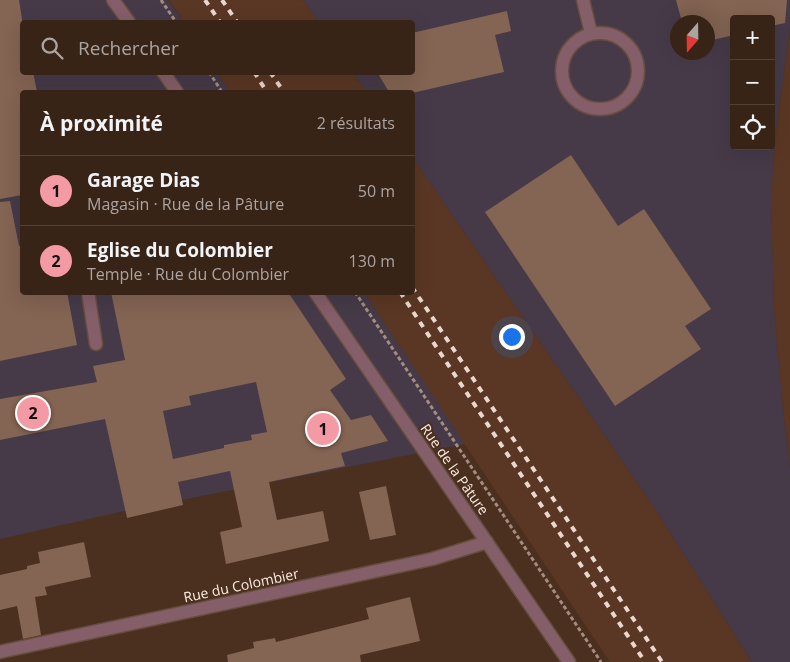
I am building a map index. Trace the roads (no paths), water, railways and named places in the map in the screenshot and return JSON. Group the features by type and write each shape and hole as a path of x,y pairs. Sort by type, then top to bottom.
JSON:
{"street":[{"path":"113,0 128,20"},
{"path":"583,0 591,33"},
{"path":"591,33 604,33 616,36 634,52 638,64 638,76 634,88 627,98 617,106 592,109 579,104 563,84 561,71 563,58 569,47 579,38 591,33"},
{"path":"165,75 176,90"},
{"path":"88,295 96,344"},
{"name":"Rue de la Pâture","path":"317,295 569,662"},
{"name":"Rue du Colombier","path":"0,652 432,559 487,542"}],"railway":[{"path":"205,0 219,20"},
{"path":"222,0 236,20"},
{"path":"256,75 266,90"},
{"path":"272,75 283,90"},
{"path":"415,292 662,662"},
{"path":"402,295 645,662"}],"place":[{"name":"Eglise du Colombier","path":"33,413"},
{"name":"Garage Dias","path":"323,429"}]}
